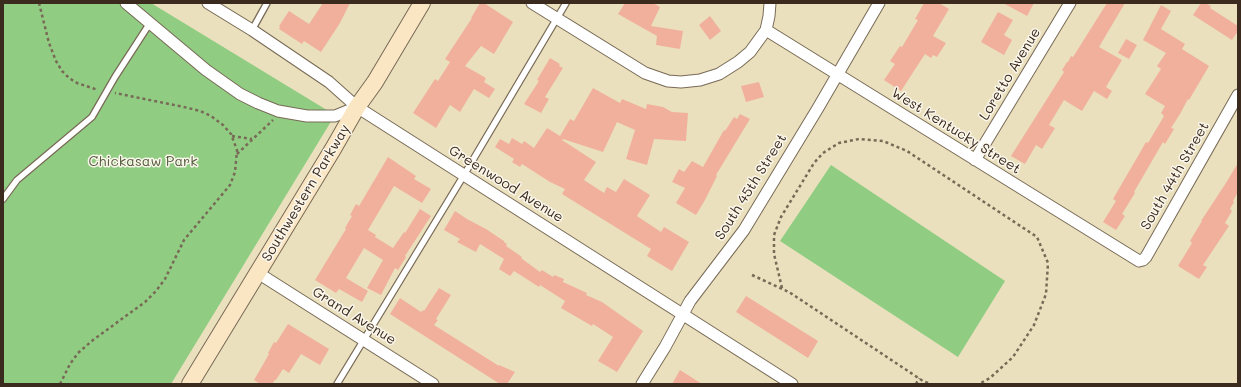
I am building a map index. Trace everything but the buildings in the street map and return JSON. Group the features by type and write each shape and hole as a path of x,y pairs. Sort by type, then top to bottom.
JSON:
{"street":[{"path":"126,3 206,70 240,94 258,103 278,111 320,117 335,116 357,107"},
{"name":"Greenwood Avenue","path":"208,3 252,30 330,82 357,107 683,314 790,384"},
{"name":"Southwestern Parkway","path":"190,384 357,107 375,82 422,3"},
{"path":"532,3 645,73 668,81 681,82 700,80 719,74 738,62 750,52 766,30 770,3"},
{"name":"South 45th Street","path":"642,384 690,301 744,230 878,3"},
{"name":"Loretto Avenue","path":"975,160 1070,3"},
{"name":"West Kentucky Street","path":"766,30 1131,258"},
{"name":"South 44th Street","path":"1131,258 1138,262 1146,257 1238,95"},
{"name":"Grand Avenue","path":"258,273 433,384"}],"lane":[{"path":"252,30 267,3"},
{"path":"337,384 464,176 566,3"},
{"path":"3,199 17,180 92,117 150,23"}],"path":[{"path":"40,3 48,43 56,61 62,71 69,78 88,88 184,107 212,116 223,124 232,136 237,150 235,172 230,185 184,240 165,279 156,291 145,302 78,352 60,384"},
{"path":"237,154 268,126 276,117 278,111"},
{"path":"232,136 252,139"},
{"path":"782,288 774,254 774,235 781,217 814,163 823,153 839,143 859,139 883,141 907,151 1037,236 1048,263 1046,294 1034,325 1013,357 990,378 979,384"},
{"path":"752,275 782,288 919,378 931,384"},
{"path":"916,384 919,378"}],"green space":[{"name":"Chickasaw Park","path":"3,3 151,3 335,115 171,384 3,384"},
{"path":"831,165 1005,281 958,357 780,241"}]}
